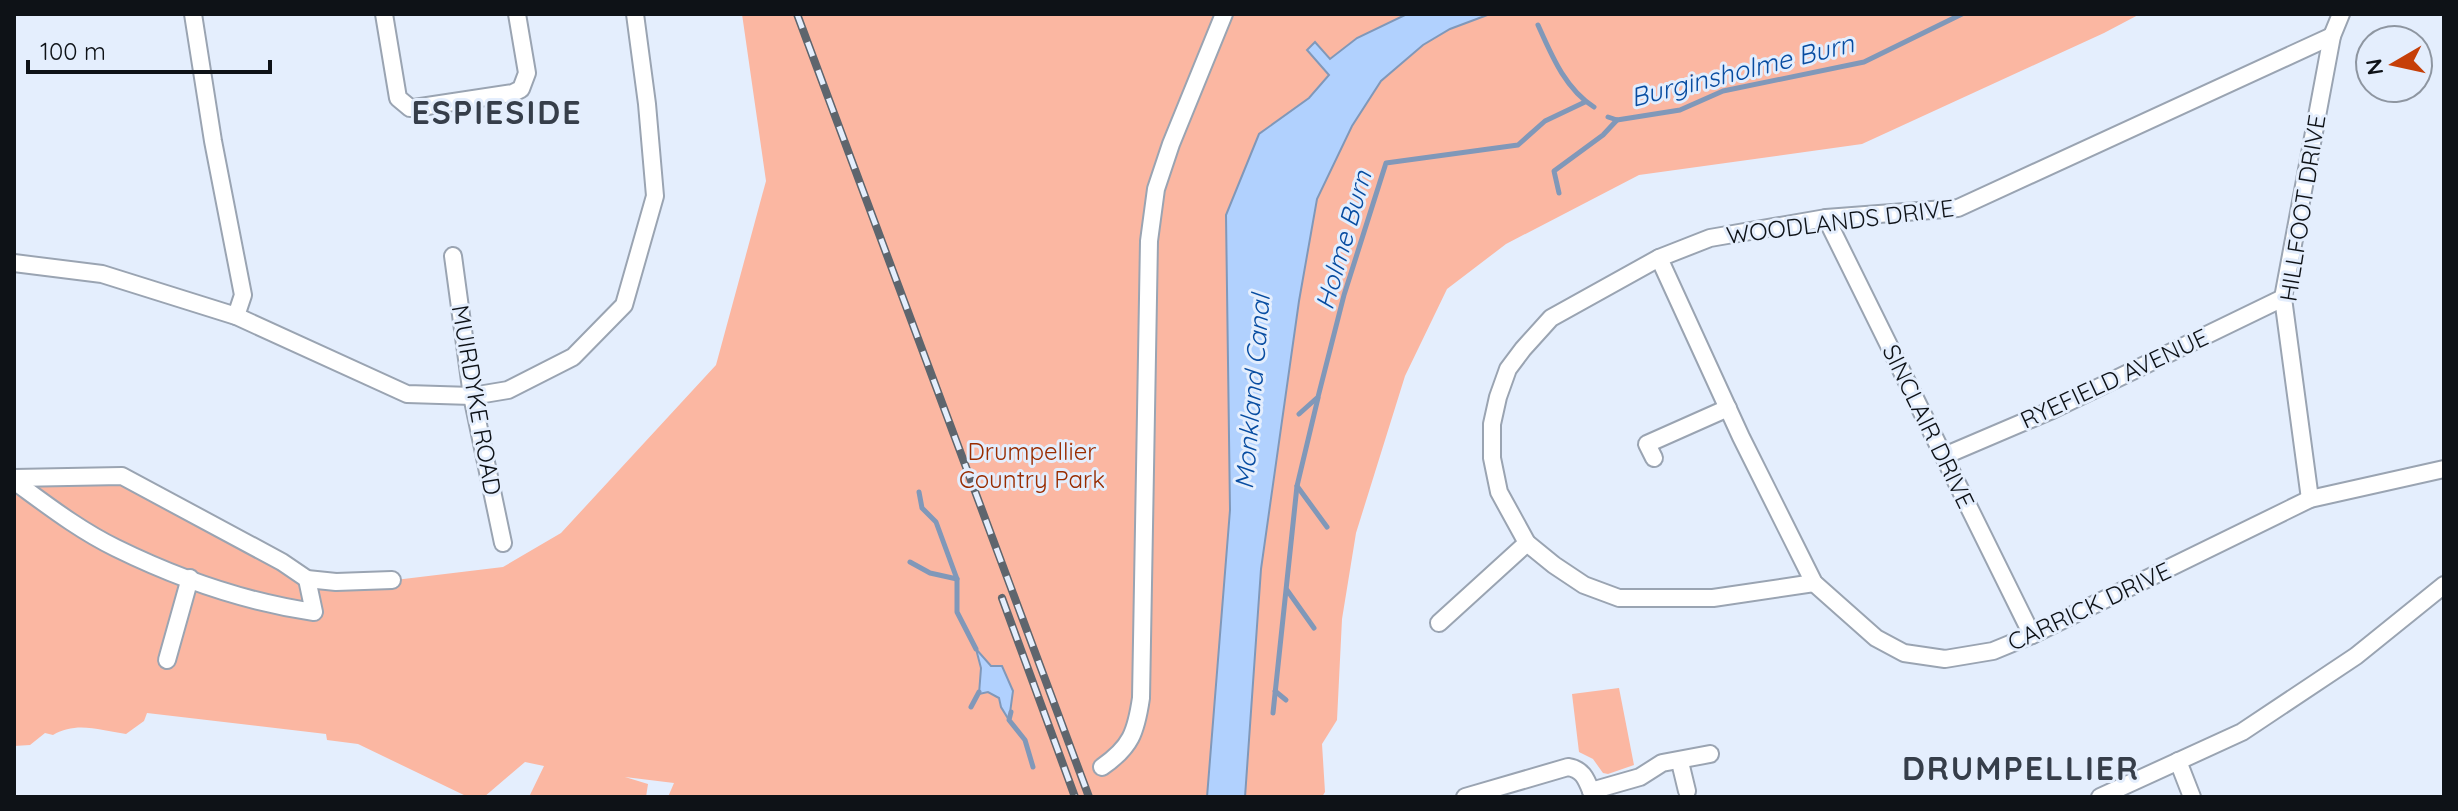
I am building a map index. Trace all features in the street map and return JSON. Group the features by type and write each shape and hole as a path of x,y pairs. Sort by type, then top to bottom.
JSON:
{"street":[{"path":"193,14 213,141 243,295 236,316"},
{"path":"384,14 398,98 410,108 513,93 521,89 527,73 517,14"},
{"path":"14,263 102,274 236,316 407,394 472,396 508,390 573,357 624,305 655,196 635,14"},
{"path":"1102,767 1124,750 1133,736 1141,698 1149,241 1156,189 1224,14"},
{"name":"HILLFOOT DRIVE","path":"2310,499 2283,298 2332,36 2341,14"},
{"name":"WOODLANDS DRIVE","path":"1814,583 1713,598 1619,598 1584,585 1527,543 1499,492 1492,458 1492,424 1498,397 1508,369 1523,349 1551,318 1659,258 1710,238 1826,218 1958,208 2332,36"},
{"name":"SINCLAIR DRIVE","path":"1826,218 2032,635"},
{"name":"MUIRDYKE ROAD","path":"453,256 472,396 503,543"},
{"name":"CARRICK DRIVE","path":"1659,258 1790,539 1814,583 1876,638 1904,653 1945,659 1993,651 2032,635 2310,499 2444,469"},
{"name":"RYEFIELD AVENUE","path":"1944,456 2052,410 2283,298"},
{"path":"1647,444 1728,408"},
{"path":"14,479 122,476 282,562 307,579 336,582 392,580"},
{"path":"14,479 63,517 116,548 190,578 283,607 314,612 307,579"},
{"path":"1439,623 1527,543"},
{"path":"167,660 190,578"},
{"path":"2100,797 2242,732 2356,656 2444,585"},
{"path":"1465,797 1568,767 1584,775 1592,794 1640,777 1662,763 1710,754"},
{"path":"2178,761 2192,797"},
{"path":"1680,762 1687,791"}],"green space":[{"name":"Drumpellier Country Park","path":"742,14 2140,14 1862,144 1639,175 1506,244 1447,289 1405,376 1356,533 1342,619 1337,720 1322,744 1325,792 1322,797 668,797 674,783 625,777 648,784 646,797 529,797 544,766 525,762 484,797 468,797 358,744 327,740 326,734 147,713 144,721 126,734 70,728 53,735 45,733 30,745 14,746 14,476 114,481 337,587 503,567 561,533 716,365 766,181"},
{"path":"1619,688 1634,765 1608,774 1603,773 1593,759 1579,752 1572,694"}],"water":[{"name":"Monkland Canal","path":"1407,14 1490,14 1450,29 1423,45 1381,81 1352,126 1317,199 1299,301 1261,569 1245,797 1207,797 1230,510 1226,215 1259,134 1309,98 1329,75 1307,50 1315,42 1330,59 1357,38"},
{"path":"976,649 991,666 1002,666 1013,691 1009,720 999,698 988,692 979,694 981,668"}],"waterway":[{"name":"Burginsholme Burn","path":"1608,117 1617,120 1680,110 1723,91 1864,62 1962,14"},
{"name":"Burginsholme Burn","path":"1538,25 1567,81 1594,107"},
{"name":"Holme Burn","path":"1299,414 1318,397 1344,295 1386,163 1518,145 1545,121 1585,102"},
{"path":"1559,193 1554,171 1603,135 1617,120"},
{"name":"Holme Burn","path":"1273,713 1297,486 1318,398"},
{"path":"1297,486 1327,527"},
{"path":"919,492 922,508 936,522 957,579 957,612 976,649"},
{"path":"910,562 930,573 957,579"},
{"path":"1287,590 1314,628"},
{"path":"1275,691 1286,700"},
{"path":"971,707 979,692"},
{"path":"1011,712 1009,720 1025,740 1033,767"}],"railway":[{"path":"797,14 1089,797"},
{"path":"1002,598 1075,797"}],"district":[{"name":"ESPIESIDE","path":"497,112"},
{"name":"DRUMPELLIER","path":"2021,768"}]}
